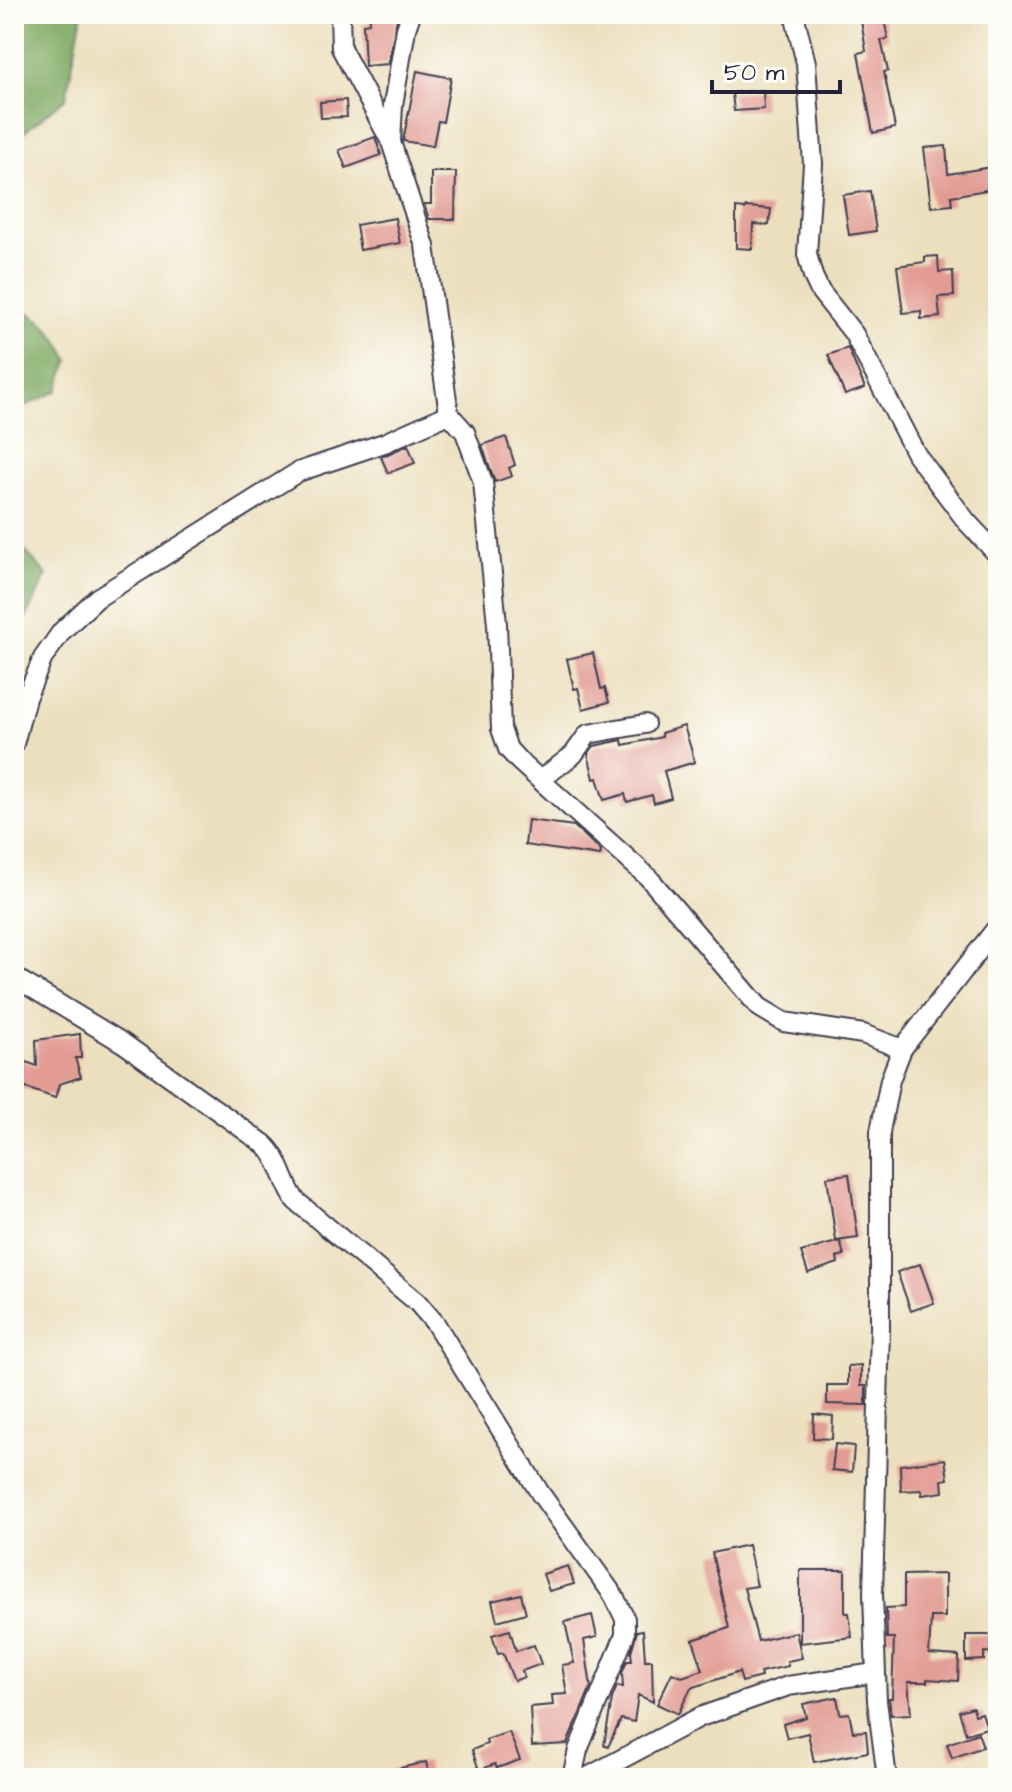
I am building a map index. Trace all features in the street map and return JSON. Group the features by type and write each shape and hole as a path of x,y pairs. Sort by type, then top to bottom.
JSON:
{"street":[{"path":"340,14 341,48 391,142 425,246 449,414 465,432 483,482 497,624 501,729 508,749 648,877 759,1007 784,1022 863,1034 902,1049"},
{"path":"391,142 393,105 411,14"},
{"path":"794,14 806,63 813,164 807,254 813,276 820,291 854,334 916,454 967,522 998,555"},
{"path":"14,744 26,698 43,658 62,631 97,598 298,472 384,443 449,414"},
{"path":"540,780 573,755 588,734 645,724"},
{"path":"887,1778 875,1673 873,1595 880,1328 880,1132 890,1080 902,1049 998,926"},
{"path":"14,977 123,1043 264,1144 277,1159 287,1189 296,1201 417,1302 435,1323 540,1493 614,1596 625,1619 625,1635 578,1750 572,1778"},
{"path":"586,1778 700,1717 788,1686 875,1673"}],"green space":[{"path":"14,14 82,14 66,98 14,140"},
{"path":"14,307 40,320 59,342 69,360 57,391 14,408"},
{"path":"14,539 47,575 14,642"}],"building":[{"path":"371,14 398,14 388,64 365,66 363,24 369,23"},
{"path":"860,14 883,14 888,39 881,40 895,128 873,133 858,53 866,51"},
{"path":"417,71 451,78 443,122 438,121 433,146 403,141"},
{"path":"763,90 764,109 734,111 732,93"},
{"path":"346,100 347,117 321,118 320,102"},
{"path":"375,137 381,155 346,168 339,150"},
{"path":"946,146 948,174 998,166 998,188 951,196 952,205 931,207 924,148"},
{"path":"431,172 456,172 455,219 429,219 424,204 431,204"},
{"path":"870,191 876,231 849,235 843,195"},
{"path":"736,208 771,209 769,225 753,224 752,249 736,248"},
{"path":"395,218 400,243 360,250 356,225"},
{"path":"938,256 939,272 953,271 954,296 938,297 940,317 921,319 921,311 903,313 897,266 925,262 925,257"},
{"path":"848,348 865,388 845,395 828,355"},
{"path":"506,437 515,465 509,468 512,476 495,482 482,445"},
{"path":"408,445 415,463 388,473 381,457"},
{"path":"593,653 601,689 605,688 609,702 583,709 578,688 574,689 567,659"},
{"path":"684,726 695,762 664,771 671,798 654,803 652,795 627,802 625,794 604,800 597,778 594,779 588,754 594,746 622,740 623,745 662,737 661,733"},
{"path":"528,820 574,826 601,851 600,856 525,845"},
{"path":"80,1034 81,1058 75,1058 81,1077 59,1084 55,1098 14,1084 21,1060 37,1066 36,1040"},
{"path":"849,1174 858,1238 836,1241 827,1177"},
{"path":"840,1241 844,1255 837,1257 838,1263 808,1273 801,1252"},
{"path":"920,1264 934,1303 911,1311 897,1272"},
{"path":"861,1365 861,1386 866,1386 866,1405 827,1404 827,1385 848,1385 848,1366"},
{"path":"814,1414 833,1416 832,1439 813,1438"},
{"path":"835,1444 854,1446 852,1472 832,1470"},
{"path":"945,1459 948,1479 942,1480 943,1492 922,1495 922,1490 901,1491 900,1465"},
{"path":"748,1545 757,1586 744,1588 758,1641 796,1632 802,1658 787,1661 788,1666 760,1672 761,1677 742,1682 739,1672 691,1688 678,1714 657,1704 672,1673 682,1677 703,1670 693,1640 729,1628 712,1553"},
{"path":"568,1566 574,1584 549,1591 543,1574"},
{"path":"800,1570 845,1570 845,1613 849,1613 852,1637 800,1643"},
{"path":"945,1574 945,1617 931,1617 929,1654 959,1656 958,1681 927,1679 927,1682 908,1682 911,1714 891,1715 889,1698 892,1698 894,1638 887,1638 886,1608 904,1607 904,1575"},
{"path":"521,1594 526,1613 497,1621 492,1601"},
{"path":"592,1615 597,1637 584,1640 591,1687 567,1744 532,1746 530,1707 553,1705 552,1695 567,1694 562,1665 574,1663 565,1622"},
{"path":"510,1630 516,1651 534,1645 541,1664 522,1671 524,1677 514,1681 503,1653 498,1654 492,1635"},
{"path":"643,1630 645,1660 652,1660 653,1702 638,1695 634,1722 621,1719 608,1747 604,1745 612,1699 617,1686 623,1687 622,1673 627,1661 632,1661 631,1652 637,1631"},
{"path":"966,1635 998,1635 998,1653 984,1652 984,1660 966,1661"},
{"path":"837,1697 840,1714 849,1713 853,1732 866,1731 868,1752 814,1762 808,1733 787,1738 783,1724 806,1717 803,1704"},
{"path":"973,1707 975,1715 982,1713 987,1728 966,1734 959,1711"},
{"path":"509,1732 520,1760 479,1770 472,1750 487,1744 486,1740"},
{"path":"978,1733 983,1747 952,1758 947,1744"},
{"path":"426,1762 430,1778 384,1778 383,1772"}]}
